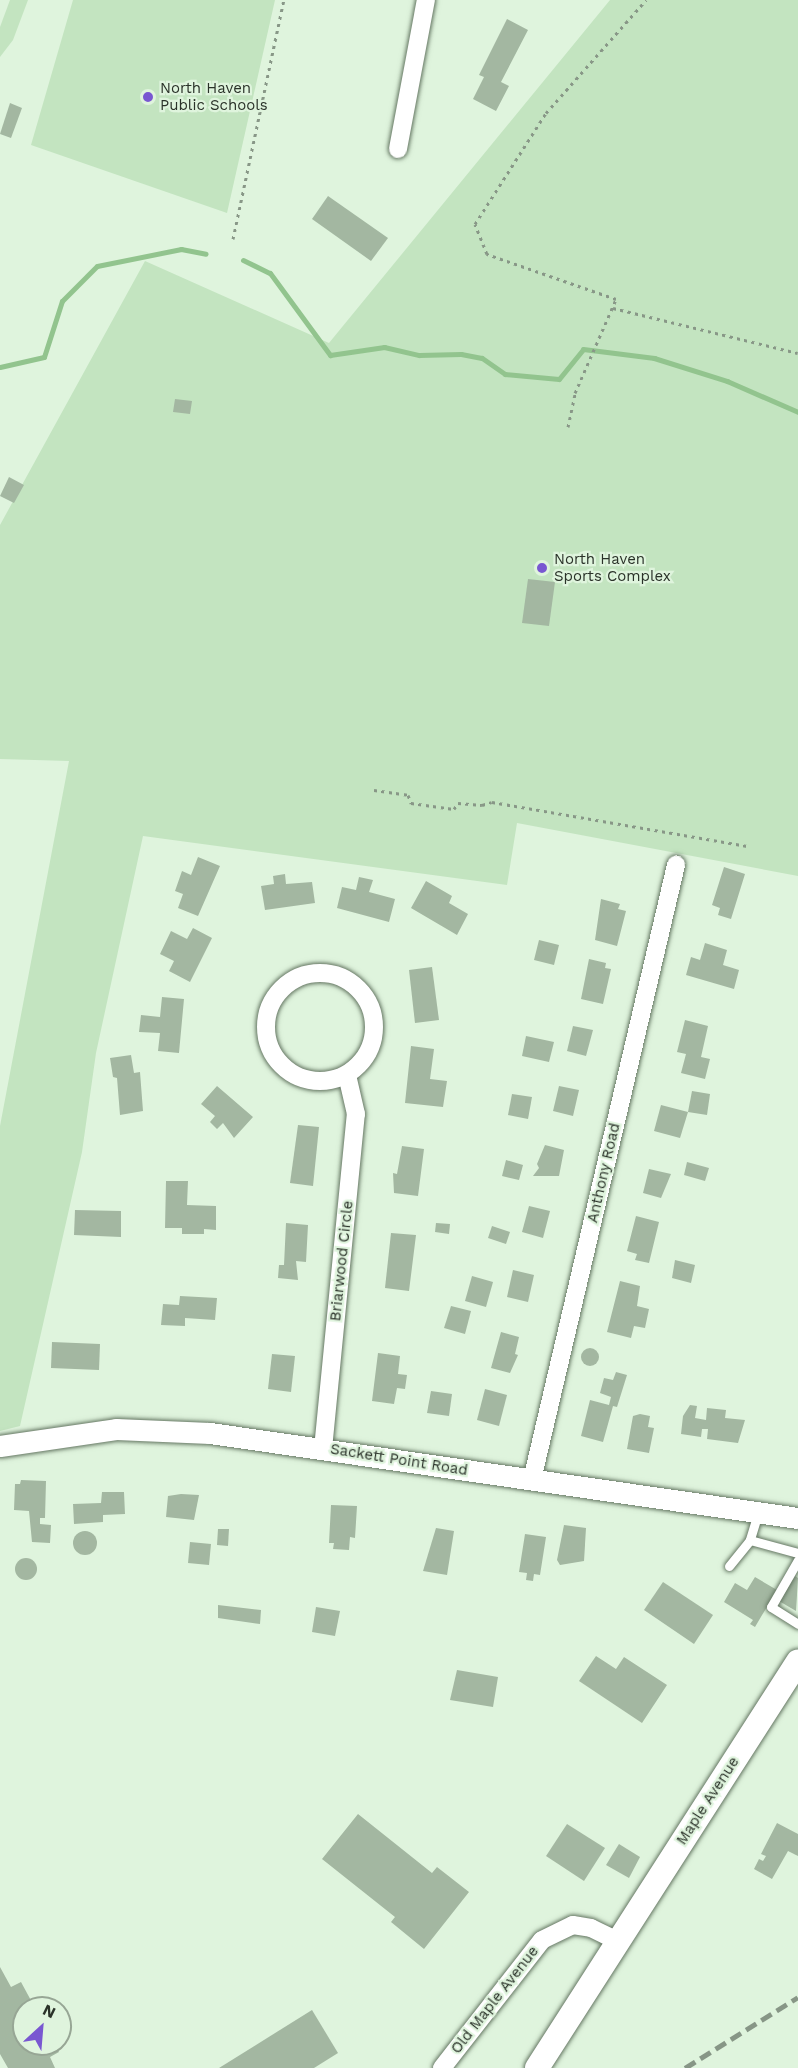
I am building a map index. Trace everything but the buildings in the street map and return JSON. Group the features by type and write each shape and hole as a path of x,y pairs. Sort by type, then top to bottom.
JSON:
{"main road":[{"name":"Maple Avenue","path":"537,2068 798,1661"}],"street":[{"path":"398,149 426,0"},
{"name":"Anthony Road","path":"532,1480 676,865"},
{"path":"323,973 355,986 366,999 373,1014 370,1048 347,1075 312,1081 294,1075 279,1063 270,1047 266,1029 268,1011 277,994 291,981 323,973"},
{"name":"Briarwood Circle","path":"323,1449 356,1114 347,1075"},
{"name":"Sackett Point Road","path":"0,1446 66,1434 154,1429 323,1449 758,1510 798,1518"},
{"name":"Old Maple Avenue","path":"442,2068 542,1940 573,1925 591,1928 618,1941"}],"lane":[{"path":"729,1566 750,1540 758,1510"},
{"path":"750,1540 798,1553"},
{"path":"797,1620 771,1607 798,1560"}],"path":[{"path":"233,239 284,0"},
{"path":"568,427 574,393 616,299 487,254 475,224 546,113 646,0"},
{"path":"613,308 798,353"},
{"path":"374,790 408,795 411,802 454,810 458,803 482,805 492,802 747,846"}],"green space":[{"path":"10,0 28,0 13,40 0,57 0,27"},
{"path":"73,0 275,0 227,213 31,145"},
{"path":"610,0 798,0 798,876 517,823 507,885 143,836 96,1053 82,1152 20,1426 0,1431 0,1126 69,761 0,759 0,525 145,261 329,343"}],"waterway":[{"path":"0,367 44,357 62,301 97,266 181,249 206,254"},
{"path":"243,260 270,273 330,355 384,347 419,355 461,354 482,358 505,374 559,379 583,349 654,358 727,381 798,412"}],"railway":[{"path":"685,2068 798,1997"}],"place":[{"name":"North Haven Public Schools","path":"148,97"},
{"name":"North Haven Sports Complex","path":"542,568"}]}
